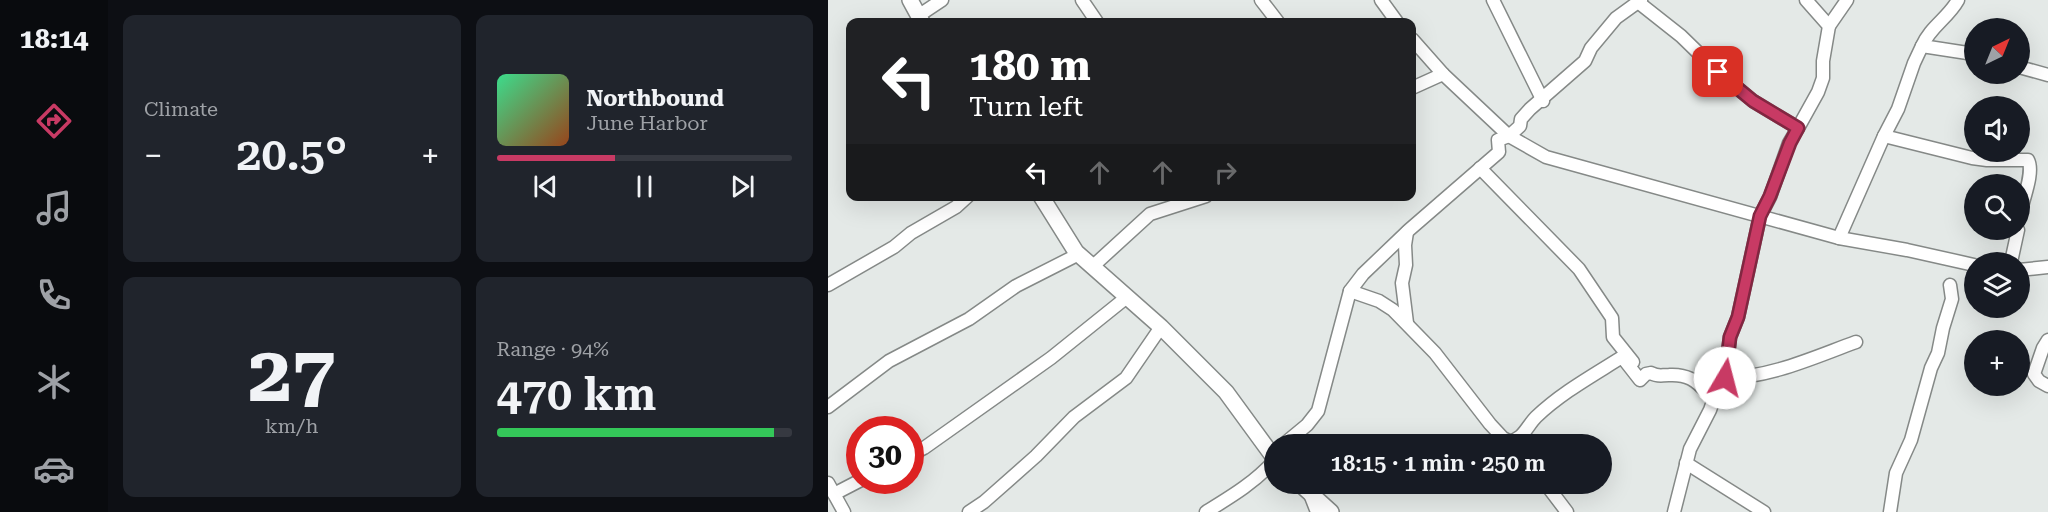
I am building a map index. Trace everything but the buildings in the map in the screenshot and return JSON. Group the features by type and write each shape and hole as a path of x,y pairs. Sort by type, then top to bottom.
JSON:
{"street":[{"path":"910,0 919,18"},
{"path":"921,18 942,0"},
{"path":"1082,0 1094,18"},
{"path":"1260,0 1275,18"},
{"path":"1381,0 1394,18"},
{"path":"1493,0 1540,102"},
{"path":"1806,0 1829,26"},
{"path":"1674,512 1690,449 1725,378 1730,337 1738,317 1760,216 1790,143 1818,92 1823,78 1823,61 1829,26 1846,0"},
{"path":"1839,238 1884,136 1898,110 1927,34 1942,22 1958,0"},
{"path":"1296,434 1318,411 1350,291 1363,274 1407,232 1499,152 1498,140 1509,136 1520,126 1521,119 1585,61 1591,48 1616,18 1640,1 1744,94 1798,128"},
{"path":"1416,44 1443,74 1509,136 1546,158 1839,238 1964,263"},
{"path":"1922,46 1964,52"},
{"path":"2030,70 2048,75"},
{"path":"1416,86 1443,74"},
{"path":"1884,136 1972,158 2028,160 2031,166 2029,174"},
{"path":"1480,168 1579,269 1612,318 1613,337 1638,368 1646,374"},
{"path":"828,285 894,248 911,233 963,201"},
{"path":"1044,201 1079,254 1161,327 1226,392 1264,443"},
{"path":"1092,267 1150,214 1190,201"},
{"path":"1407,232 1406,266 1402,283 1407,323"},
{"path":"828,407 889,361 969,319 1016,286 1079,254"},
{"path":"2030,269 2048,267"},
{"path":"1890,512 1896,473 1911,440 1931,368 1938,353 1952,299 1950,285"},
{"path":"1350,291 1386,305 1407,323 1435,353 1500,434"},
{"path":"924,448 1051,358 1127,297"},
{"path":"969,512 984,502 1036,456 1074,417 1126,378 1161,327"},
{"path":"2048,340 2034,374 2039,381 2048,386"},
{"path":"1725,378 1748,378 1799,365 1856,342"},
{"path":"1522,434 1537,416 1562,395 1622,357 1640,380 1646,374 1651,373 1657,376 1689,376 1707,393 1716,393"},
{"path":"1686,463 1764,512"},
{"path":"1206,512 1227,497 1238,494 1264,470"},
{"path":"844,512 831,488 846,484"},
{"path":"1307,494 1317,512"},
{"path":"1311,494 1331,512"},
{"path":"1553,494 1567,512"}],"route":[{"path":"1718,72 1753,101 1798,128 1760,216 1738,317 1730,337 1725,378"}]}
